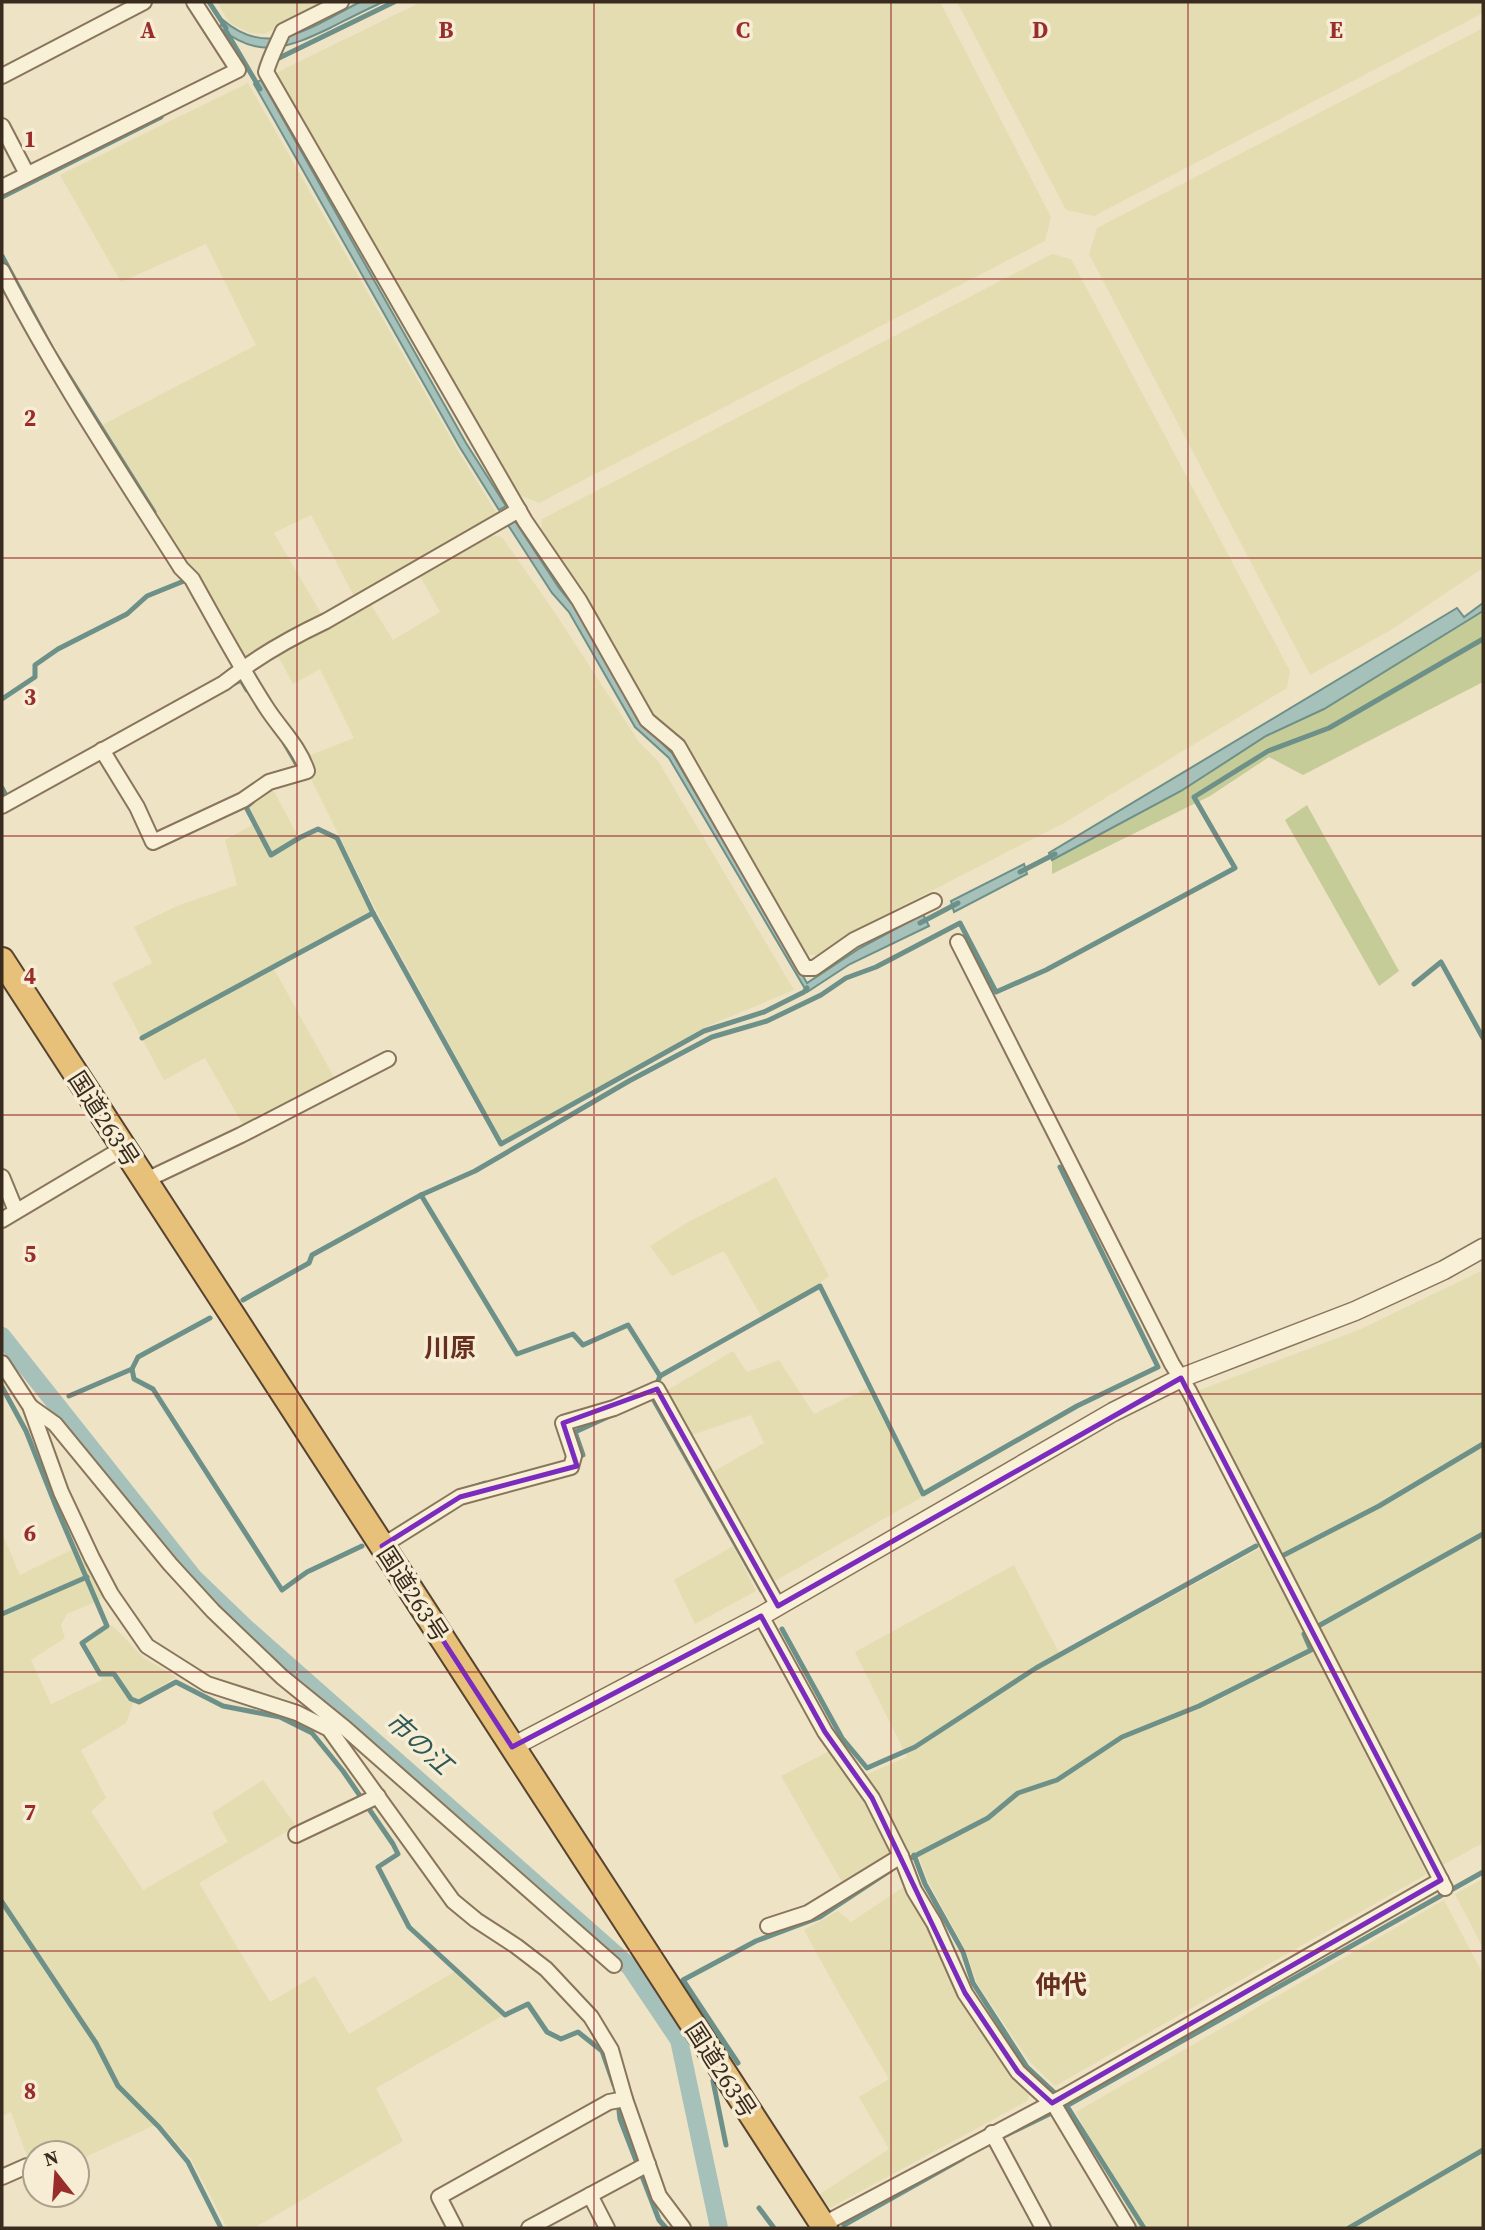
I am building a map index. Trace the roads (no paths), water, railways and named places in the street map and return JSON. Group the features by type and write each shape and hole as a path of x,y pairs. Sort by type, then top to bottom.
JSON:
{"highway":[{"name":"国道263号","path":"2,960 824,2227"}],"street":[{"path":"2,76 144,2"},
{"path":"2,187 238,70 194,2"},
{"path":"341,2 283,31 266,72 511,515 579,600 647,720 678,746 805,968 814,968 854,940 934,901"},
{"path":"2,126 27,174"},
{"path":"2,271 23,313 93,430 181,568 192,579 242,669 270,714 303,758 307,771 273,781 243,800 153,842 137,807 105,755"},
{"path":"7,803 105,755 224,683 293,636 326,621 511,515"},
{"path":"824,2227 995,2140 1443,1884 958,942"},
{"path":"144,1181 241,1135 388,1059"},
{"path":"2,1220 123,1148"},
{"path":"2,1177 16,1211"},
{"path":"512,1747 761,1616 1113,1412 1181,1378 1355,1311 1444,1270 1483,1248"},
{"path":"2,1363 30,1406 61,1492 92,1558 111,1594 147,1646 207,1684 297,1713 329,1729 369,1801 453,1901 546,1969 591,2017 611,2050 659,2196 683,2228"},
{"path":"382,1546 460,1497 573,1462 563,1423 614,1408 651,1391 778,1606"},
{"path":"30,1406 55,1424 213,1612 282,1678 356,1738 614,1965"},
{"path":"761,1616 825,1732 872,1798 914,1890 934,1923 965,1993 1018,2072 1058,2104 1128,2228"},
{"path":"296,1835 369,1801"},
{"path":"768,1926 808,1913 903,1861"},
{"path":"454,2228 439,2197 609,2102 625,2099"},
{"path":"995,2140 1043,2228"},
{"path":"529,2228 648,2164"},
{"path":"2,2177 21,2169"},
{"path":"590,2196 607,2228"}],"water":[{"path":"360,2 383,2 301,41 274,48 248,44 220,28 223,20 240,32 258,38 292,35"},
{"path":"261,80 466,443 506,506 499,510 459,446 254,84"},
{"path":"515,521 573,605 644,726 672,753 807,983 860,948 923,914 929,926 850,964 807,992 669,758 635,727 569,612 552,593 508,525"},
{"path":"1483,603 1483,611 1324,709 1266,736 1181,791 1052,860 1049,853 1457,608 1464,617"},
{"path":"1024,864 1027,874 954,912 951,901"}],"waterway":[{"path":"209,2 226,28"},
{"path":"279,58 394,2"},
{"path":"226,31 260,89"},
{"path":"2,197 161,117"},
{"path":"2,256 52,349 154,512"},
{"path":"2,699 35,677 35,665 58,649 127,614 147,596 184,581 185,576"},
{"path":"243,1300 309,1263 312,1255 421,1195 475,1171 629,1081 712,1037 767,1021 821,995 846,978 876,967 960,923 996,992 1046,970 1235,868 1194,797 1268,751 1329,728 1483,639"},
{"path":"233,684 241,680 247,690"},
{"path":"285,744 298,770"},
{"path":"2,788 9,801"},
{"path":"253,801 246,807 271,855 318,829 337,838 373,913 501,1144 704,1031 764,1012 807,988"},
{"path":"1020,872 1055,854"},
{"path":"920,923 958,903"},
{"path":"142,1038 373,913"},
{"path":"1414,984 1441,962 1483,1038"},
{"path":"656,1386 660,1376 820,1286 923,1494 1077,1406 1158,1367 1060,1167"},
{"path":"421,1195 517,1354 573,1334 583,1345 628,1325 660,1376"},
{"path":"132,1369 138,1357 210,1318"},
{"name":"市の江","path":"2,1336 194,1578 246,1628 630,1967 679,2040 719,2228"},
{"path":"69,1396 132,1369 134,1379 153,1389 282,1590 307,1572 362,1546"},
{"path":"2,1387 26,1431 107,1626 82,1643 100,1674 114,1674 131,1699 139,1702 176,1682 223,1706 280,1717 312,1733 343,1771 393,1844 398,1854 378,1867 409,1927 505,2015 528,2004 547,2032 561,2039 578,2032 602,2051 614,2085"},
{"path":"652,1397 762,1591"},
{"path":"576,1458 583,1455 575,1432 612,1415"},
{"path":"1284,1555 1379,1506 1483,1444"},
{"path":"455,1493 485,1483"},
{"path":"905,1861 988,1818 1018,1793 1057,1780 1122,1737 1199,1706 1311,1650 1304,1634 1483,1534"},
{"path":"782,1629 842,1738 867,1768 915,1747 1036,1668 1256,1546"},
{"path":"2,1614 87,1577"},
{"path":"914,1855 925,1884 963,1952 973,1983 1027,2067 1058,2096"},
{"path":"738,2063 683,1980 756,1941 820,1917 891,1870"},
{"path":"1006,2135 1068,2105 1483,1872"},
{"path":"2,1902 96,2043 118,2086 159,2127 188,2162 221,2228"},
{"path":"713,2081 726,2145"},
{"path":"618,2102 620,2119 659,2220 666,2228"},
{"path":"1065,2103 1144,2228"},
{"path":"1349,2228 1483,2150"},
{"path":"844,2225 963,2158"},
{"path":"759,2208 774,2228"}],"district":[{"name":"川原","path":"450,1348"},
{"name":"仲代","path":"1061,1985"}]}
